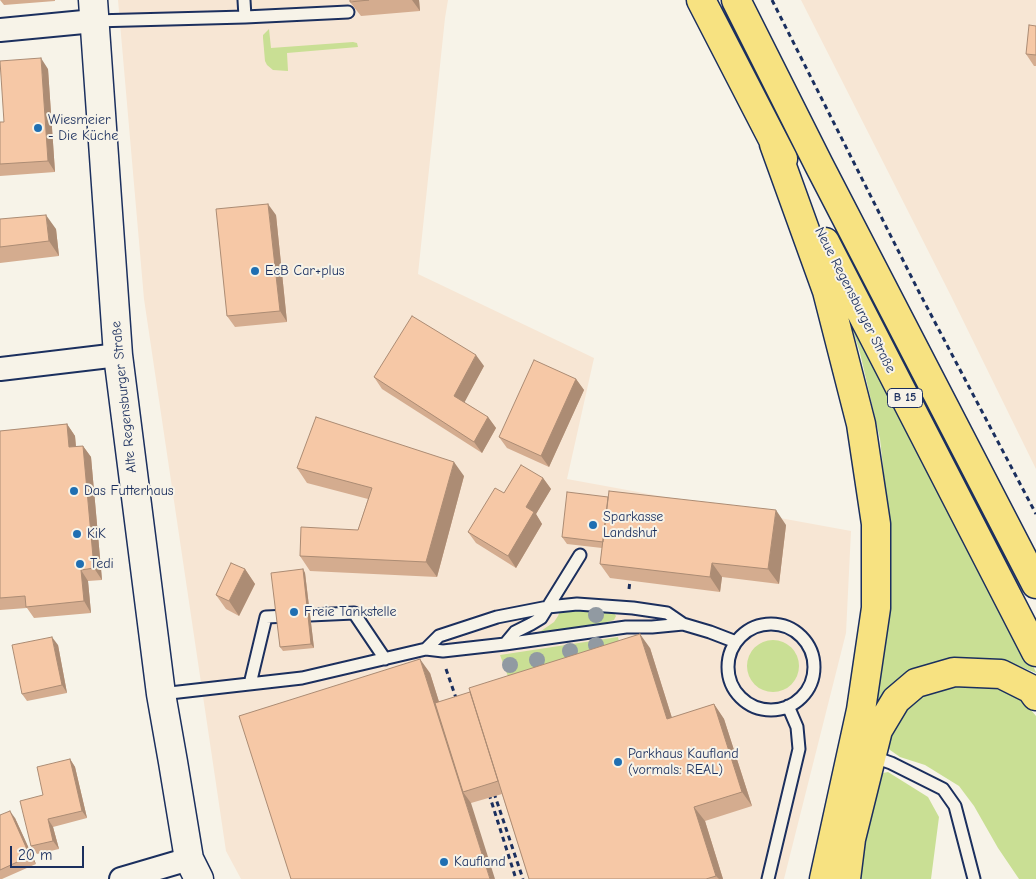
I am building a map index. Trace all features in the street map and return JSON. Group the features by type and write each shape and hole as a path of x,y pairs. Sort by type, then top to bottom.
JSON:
{"highway":[{"name":"Neue Regensburger Straße","path":"702,0 774,144 1036,652"},
{"name":"B 15","path":"736,0 819,165 1036,584"},
{"path":"774,144 827,291 862,424 876,524 876,608 860,710 824,879"},
{"path":"846,879 851,839 878,730 896,700 916,683 954,672 1001,674 1031,689 1036,696"}],"street":[{"path":"0,30 94,10"},
{"name":"Alte Regensburger Straße","path":"94,10 118,355 160,694 194,869"},
{"path":"0,369 118,355"},
{"path":"121,879 194,869"}],"lane":[{"path":"244,0 245,16"},
{"path":"94,10 245,16 348,12"},
{"path":"504,644 515,632 541,618 580,555"},
{"path":"426,649 439,636 497,617 548,607 577,604 667,613 684,624 736,642"},
{"path":"250,684 266,617 354,613 385,659"},
{"path":"769,623 783,625 795,630 805,639 813,657 813,677 808,689 800,699 788,706 774,710 759,708 746,702 736,692 728,675 730,652 736,642 745,632 756,626 769,623"},
{"path":"160,694 302,678 426,649 442,651 626,627 684,624"},
{"path":"768,879 799,749 797,728 788,706"},
{"path":"871,756 944,789 956,806 974,879"}],"path":[{"path":"772,0 919,292 1036,514"},
{"path":"442,651 456,698"},
{"path":"516,879 489,789 496,795 523,879"},
{"path":"516,858 522,856"}],"shaded area":[{"path":"118,0 448,0 418,274 594,358 567,479 851,531 846,633 784,879 241,879 226,851 144,299"},
{"path":"801,0 1036,0 1036,469 951,296"}],"green space":[{"path":"269,29 271,48 353,42 357,43 358,47 287,53 288,71 273,70 265,61 263,35"},
{"path":"842,296 1036,673 1009,662 953,658 912,671 880,698 873,710 888,513 880,439 860,353"},
{"path":"560,611 613,612 616,616 614,620 599,624 520,636 541,631 554,622"},
{"path":"618,637 619,642 509,679 500,655"},
{"path":"768,640 778,640 792,647 799,661 799,671 792,685 778,692 768,692 758,688 751,681 747,671 747,661 751,651 758,644"},
{"path":"962,683 987,685 1018,694 1036,716 1036,879 1019,879 998,848 974,806 959,786 925,765 900,757 890,750 883,740 899,714 924,695"},
{"path":"888,772 928,797 939,817 931,879 857,879 873,775"}],"building":[{"path":"350,0 369,0 350,2"},
{"path":"1029,25 1036,26 1036,55 1026,54"},
{"path":"41,58 48,161 0,164 0,122 4,122 0,61"},
{"name":"EcB Car+plus","path":"268,204 280,311 227,316 216,209"},
{"path":"46,215 49,241 0,247 0,219"},
{"path":"412,316 476,355 454,396 488,417 474,442 374,377"},
{"path":"534,360 576,379 541,456 499,437"},
{"path":"316,417 454,462 426,562 300,556 301,527 358,530 372,488 297,468"},
{"path":"67,424 69,447 83,446 94,568 81,570 84,601 26,607 25,596 0,598 0,431"},
{"path":"521,465 543,478 526,507 534,512 508,556 468,532 495,488 504,493"},
{"path":"609,491 776,510 768,569 712,563 710,577 600,564"},
{"name":"Sparkasse Landshut","path":"567,492 608,497 603,542 562,537"},
{"path":"231,563 245,569 229,601 216,595"},
{"name":"Freie Tankstelle","path":"303,569 311,644 280,647 271,573"},
{"name":"Parkhaus Kaufland (vormals: REAL)","path":"640,634 667,719 714,704 742,792 694,807 716,876 706,879 529,879 469,688"},
{"path":"52,637 62,685 22,694 12,645"},
{"path":"420,659 490,879 291,879 239,716"},
{"path":"470,692 498,781 463,792 435,703"},
{"path":"70,759 82,811 48,819 53,841 31,846 20,801 43,795 37,767"},
{"path":"10,811 30,856 0,870 0,815"}],"place":[{"name":"Wiesmeier - Die Küche","path":"38,128"},
{"name":"EcB Car+plus","path":"255,271"},
{"name":"Das Futterhaus","path":"74,491"},
{"name":"Sparkasse Landshut","path":"593,525"},
{"name":"KiK","path":"77,534"},
{"name":"Tedi","path":"80,564"},
{"name":"Freie Tankstelle","path":"294,612"},
{"name":"Parkhaus Kaufland (vormals: REAL)","path":"618,762"},
{"name":"Kaufland","path":"444,862"}]}
